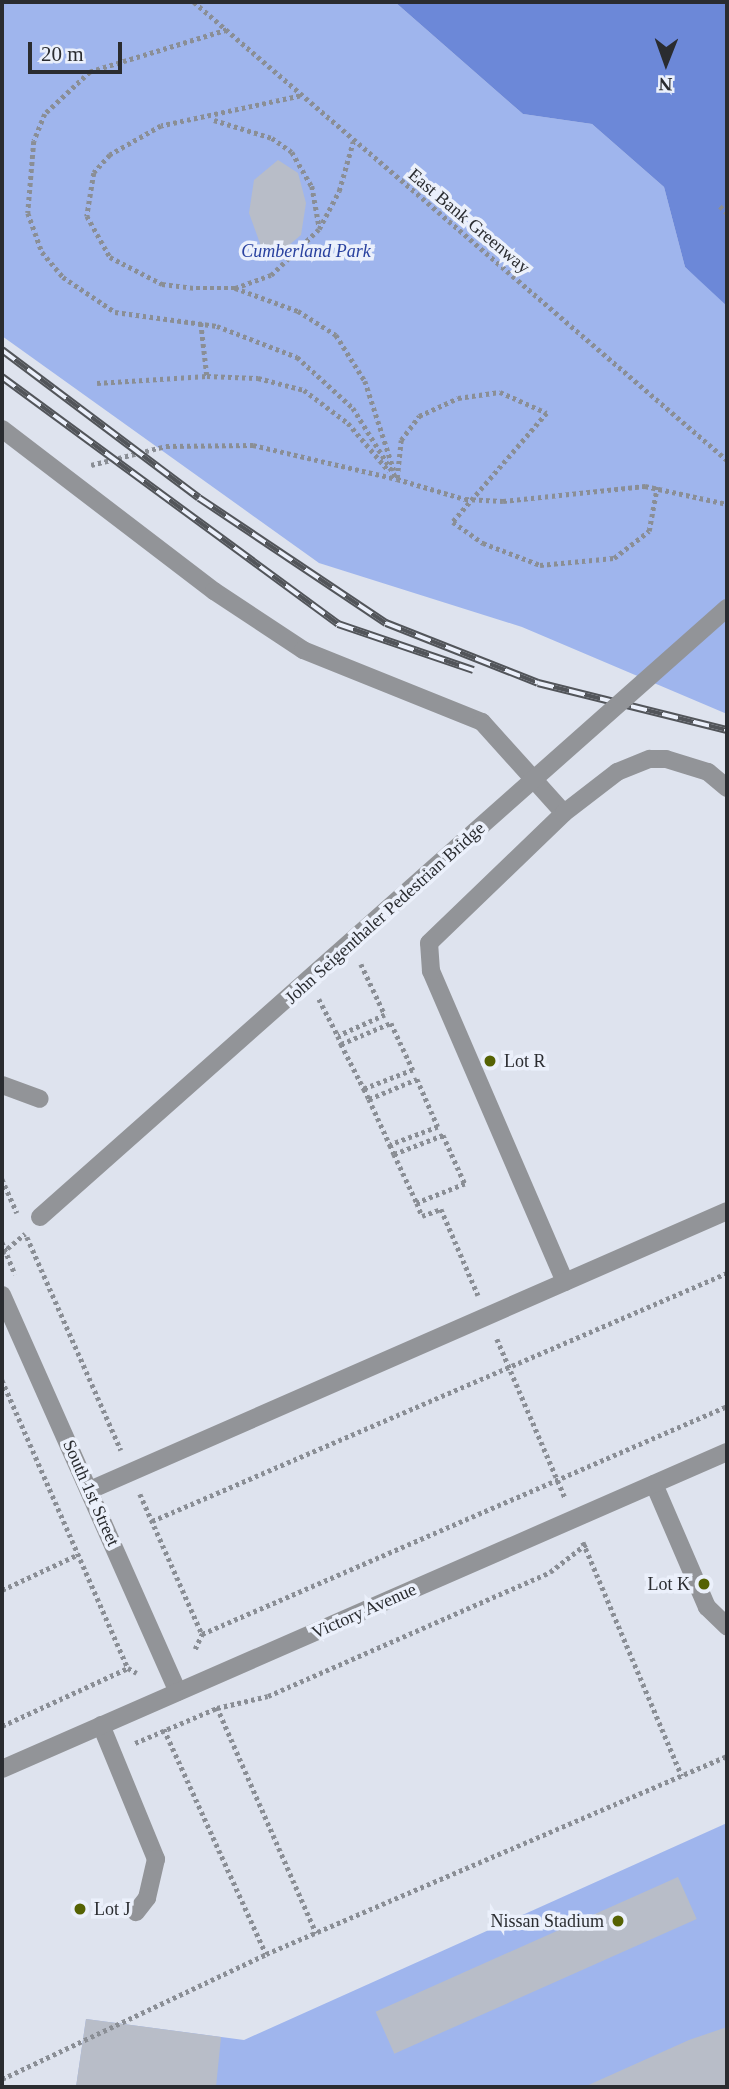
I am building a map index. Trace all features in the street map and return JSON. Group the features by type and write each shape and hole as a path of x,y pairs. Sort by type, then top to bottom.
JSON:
{"street":[{"path":"2,429 68,482 310,654 482,722 564,813"},
{"name":"John Seigenthaler Pedestrian Bridge","path":"40,1217 727,608"},
{"path":"565,1282 428,952 432,935 599,783 650,759 683,762 727,788"},
{"path":"2,1085 40,1099"},
{"path":"90,1490 727,1211"},
{"name":"South 1st Street","path":"2,1294 178,1692"},
{"name":"Victory Avenue","path":"2,1769 727,1452"},
{"path":"654,1484 707,1607 727,1626"},
{"path":"102,1725 156,1858 147,1898 136,1912"}],"path":[{"name":"East Bank Greenway","path":"194,2 353,142 727,460"},
{"path":"227,30 90,72 45,114 29,171 28,213 41,252 63,277 115,312 201,323 297,357 353,408 397,479"},
{"path":"300,96 210,120 161,126 110,155 94,173 87,216 110,257 135,272 162,284 235,288 298,312 336,335 365,381 397,479"},
{"path":"210,120 272,138 292,152 320,206 318,229"},
{"path":"235,288 271,275 318,229 339,191 353,142"},
{"path":"720,206 727,213"},
{"path":"201,323 207,376"},
{"path":"97,383 207,376 258,378 304,390 348,423 397,479"},
{"path":"397,479 401,440 419,416 458,398 500,392 547,412 453,522 483,543 540,565 614,558 649,531 657,487"},
{"path":"68,482 112,455 203,443 292,451 465,499 503,501 645,486 727,504"},
{"path":"338,1036 385,1015 351,944"},
{"path":"310,980 365,1090 422,1216 441,1209 682,1776"},
{"path":"341,1044 391,1023 412,1070 365,1090"},
{"path":"369,1099 417,1079 438,1127 390,1145"},
{"path":"394,1154 443,1135 465,1184 417,1203"},
{"path":"2,1179 202,1634"},
{"path":"152,1521 727,1273"},
{"path":"2,1380 128,1668 137,1673"},
{"path":"195,1649 202,1634 727,1406"},
{"path":"113,1752 163,1728 217,1708 268,1696 550,1572 593,1538"},
{"path":"2,1590 79,1554"},
{"path":"2,1726 128,1668"},
{"path":"214,1700 316,1933"},
{"path":"163,1728 266,1954"},
{"path":"2,2079 266,1954 727,1756"}],"green space":[{"name":"Cumberland Park","path":"2,2 395,2 523,114 592,124 664,187 685,267 727,304 727,714 522,627 319,563 2,336"},
{"name":"Nissan Stadium","path":"727,1823 727,2087 76,2087 86,2019 244,2040"}],"shaded area":[{"path":"395,2 727,2 727,306 685,267 664,187 592,124 523,114"}],"building":[{"path":"278,160 298,173 306,203 301,235 276,256 262,249 249,213 254,180"},
{"path":"678,1877 697,1919 394,2054 376,2012"},
{"path":"86,2019 221,2037 216,2087 76,2087"},
{"path":"727,2027 727,2087 584,2087 689,2040"}],"railway":[{"path":"2,350 199,498 386,623 538,683 727,730"},
{"path":"2,377 338,624 473,670"}],"place":[{"name":"Lot R","path":"490,1061"},
{"name":"Lot K","path":"704,1584"},
{"name":"Lot J","path":"80,1909"},
{"name":"Nissan Stadium","path":"618,1921"}]}
